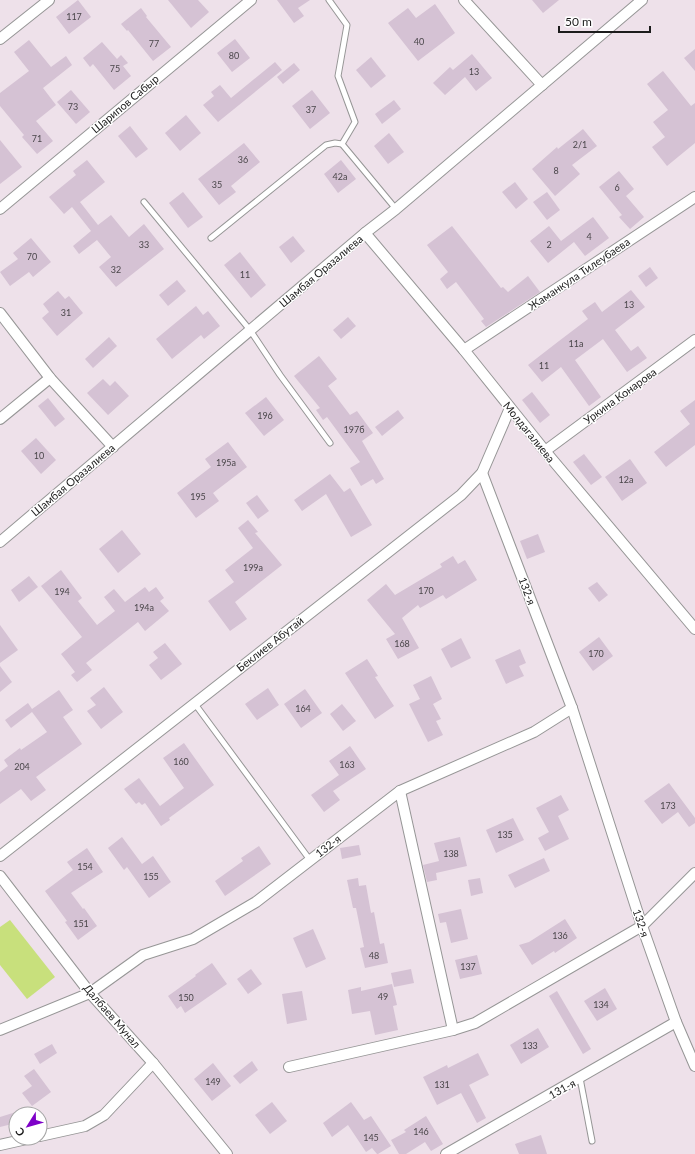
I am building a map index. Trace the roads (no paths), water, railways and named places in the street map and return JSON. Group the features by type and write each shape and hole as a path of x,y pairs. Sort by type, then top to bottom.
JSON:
{"street":[{"path":"0,39 49,0"},
{"name":"Шарипов Сабыр","path":"0,209 251,0"},
{"path":"464,0 542,85"},
{"name":"Шамбая Оразалиева","path":"0,542 642,0"},
{"name":"Жаманкула Тилеубаева","path":"464,350 695,197"},
{"name":"Молдагалиева","path":"365,233 464,350 545,451 695,629"},
{"path":"0,314 50,378 113,447"},
{"name":"Уркина Конарова","path":"545,451 695,340"},
{"path":"0,419 50,378"},
{"name":"Беклиев Абутай","path":"0,856 461,494 482,474 510,408"},
{"name":"132-я","path":"482,474 572,708 642,926 676,1022 695,1066"},
{"name":"132-я","path":"0,1030 90,993 143,956 193,940 256,902 400,791 534,732 572,708"},
{"path":"400,791 453,1030"},
{"path":"289,1067 453,1030 475,1023 642,926 695,873"},
{"name":"Далбаев Мунал","path":"0,876 90,993 153,1063 227,1154"},
{"name":"131-я","path":"446,1154 676,1022"},
{"path":"48,1134 86,1126 104,1115 153,1063"}],"lane":[{"path":"330,0 347,25 338,76 355,122 342,144"},
{"path":"211,238 326,145 335,143 342,144 396,209"},
{"path":"144,202 250,330 280,375 330,443"},
{"path":"195,704 310,860"},
{"path":"580,1078 592,1141"}]}
